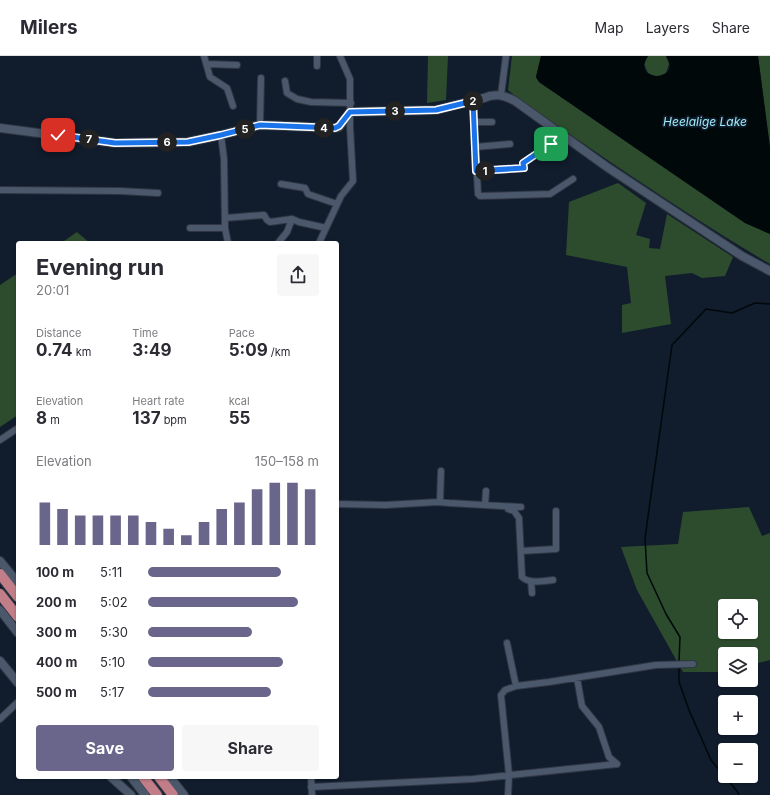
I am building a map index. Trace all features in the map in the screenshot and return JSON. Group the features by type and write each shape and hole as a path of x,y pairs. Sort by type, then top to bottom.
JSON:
{"highway":[{"path":"0,574 16,594"},
{"path":"0,594 16,614"},
{"path":"145,779 157,795"},
{"path":"161,779 173,795"}],"street":[{"path":"204,56 210,77 227,88 233,106"},
{"path":"317,56 317,66"},
{"path":"320,241 341,196 353,181 350,79 340,56"},
{"path":"501,95 506,56"},
{"path":"207,64 237,65"},
{"path":"260,125 261,78"},
{"path":"285,82 287,93 297,99 350,108 436,110 490,96 504,95 515,101 607,167 735,251 770,270"},
{"path":"473,101 476,171 478,194 480,196 550,194 573,179"},
{"path":"0,128 115,143 188,142 260,125 335,128 339,126 350,108"},
{"path":"474,122 492,122"},
{"path":"221,135 224,159 225,228 228,241"},
{"path":"475,147 510,144"},
{"path":"476,171 524,168 523,163 551,144"},
{"path":"281,184 306,188 308,194 337,204"},
{"path":"0,190 120,191 158,193"},
{"path":"225,218 264,215 270,222 292,219 326,228"},
{"path":"280,241 287,232 292,219"},
{"path":"190,228 225,228"},
{"path":"0,440 16,429"},
{"path":"441,471 441,502 446,507 510,509 514,511 519,518 520,574 524,580 553,580"},
{"path":"485,505 486,491"},
{"path":"339,504 386,505 441,502 521,507"},
{"path":"520,551 556,549 556,511"},
{"path":"0,561 16,581"},
{"path":"531,581 532,593"},
{"path":"0,610 16,631"},
{"path":"507,643 516,686"},
{"path":"0,661 16,681"},
{"path":"508,795 508,775 501,694 505,690 516,686 656,665 693,664"},
{"path":"311,787 473,779 617,764 609,757 599,727 582,706 577,678"},
{"path":"0,719 16,704"},
{"path":"113,779 131,795"},
{"path":"133,779 145,795"},
{"path":"172,779 184,795"},
{"path":"311,779 312,795"}],"green space":[{"path":"428,56 448,56 446,100 427,103"},
{"path":"512,56 541,56 536,77 539,82 745,223 770,234 770,264 675,205 521,101 508,90"},
{"path":"648,56 666,56 669,64 666,73 657,77 648,73 644,64"},
{"path":"758,56 770,56 770,147 769,142"},
{"path":"618,183 646,203 636,235 650,239 649,248 660,249 667,214 733,257 725,276 702,278 692,273 665,276 671,324 622,333 622,305 631,303 627,267 566,255 569,202"},
{"path":"77,232 88,241 64,241"},
{"path":"16,274 16,416 0,427 0,285"},
{"path":"749,507 762,536 770,533 770,660 758,663 758,647 718,647 718,672 683,672 637,590 621,547 678,544 683,512"}],"water":[{"name":"Heelalige Lake","path":"541,56 648,56 644,65 646,71 651,75 657,76 663,75 668,71 670,65 666,56 758,56 770,147 770,234 745,223 539,82 536,77"}],"waterway":[{"path":"679,662 680,637 666,614 647,573 645,538 672,345 706,309 732,313 755,303 770,304"},
{"path":"679,666 679,682 689,710 711,760 739,795"}],"route":[{"path":"58,135 115,143 188,142 260,125 335,128 339,126 350,112 436,110 473,101 476,171 524,168 523,163 551,144"}]}
